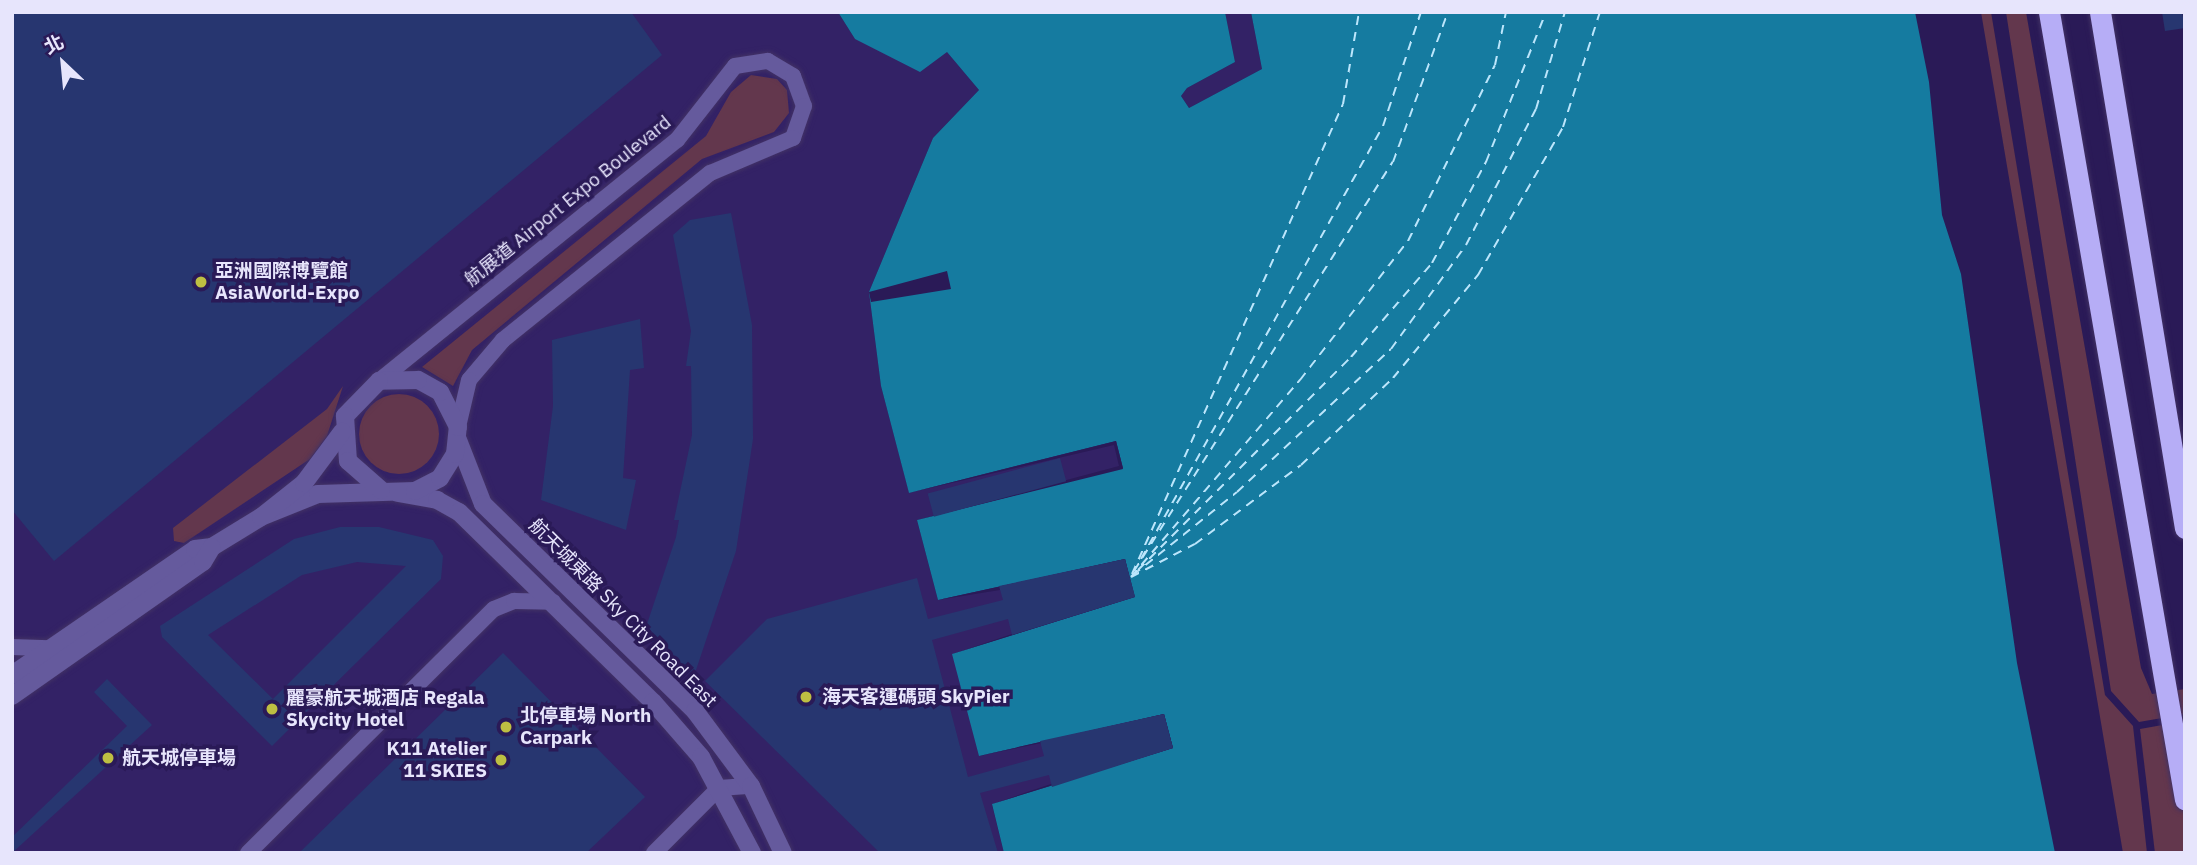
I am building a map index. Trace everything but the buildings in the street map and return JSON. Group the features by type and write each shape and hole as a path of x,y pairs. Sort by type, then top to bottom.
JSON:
{"highway":[{"path":"2049,12 2185,799"},
{"path":"2100,12 2185,528"}],"street":[{"name":"航展道 Airport Expo Boulevard","path":"12,675 195,549 212,547 261,517 304,483 342,432 353,401 677,140 735,66 768,61 793,76 804,106 793,138 710,173 503,340 469,380 458,434 440,478 389,491 318,494 261,517"},
{"path":"379,381 405,377 430,385 449,403 458,434"},
{"path":"342,432 348,461 389,491 437,500 459,512 675,725 719,788 752,853"},
{"name":"航天城東路 Sky City Road East","path":"458,434 483,504 695,710 751,786 782,853"},
{"name":"航展道 Airport Expo Boulevard","path":"12,696 203,562 212,547"},
{"path":"248,853 494,609 514,601 553,602"},
{"path":"12,647 49,648"},
{"path":"654,853 719,788 751,786"}],"shaded area":[{"path":"12,12 838,12 855,39 947,52 979,90 933,138 869,292 881,386 909,492 1116,441 1123,469 917,520 938,600 1125,559 980,756 1040,741 1173,748 992,805 1004,853 12,853"},
{"path":"1225,12 1251,12 1262,69 1189,108 1181,96 1187,88 1235,62"},
{"path":"1981,12 1991,12 2105,695 2133,726 2147,853 2123,853"},
{"path":"2006,12 2026,12 2141,668 2152,694 2185,689 2185,714 2139,722 2111,691"},
{"path":"751,75 777,79 787,90 789,113 774,132 702,159 472,350 453,386 422,367 706,136 731,92"},
{"path":"343,386 327,436 310,459 184,543 174,541 173,528 327,409"},
{"path":"399,394 414,397 427,406 436,419 439,434 436,449 427,462 414,471 399,474 384,471 371,462 362,449 359,434 362,419 371,406 384,397"},
{"path":"2185,721 2185,853 2155,853 2140,729"}],"water":[{"path":"838,12 1225,12 1235,62 1187,88 1181,96 1189,108 1262,69 1251,12 1915,12 1929,82 1942,215 1961,274 2017,663 2055,853 1004,853 992,804 1173,748 1164,714 979,756 952,654 1134,597 1125,559 938,600 917,520 1123,468 1116,441 909,493 881,386 869,292 933,138 979,90 947,52 920,72 855,39"}],"pier":[{"path":"947,271 951,289 871,302 869,292"},
{"path":"1116,441 1123,469 917,520 1119,466 1114,445 909,493"},
{"path":"1125,559 1135,597 952,654 1131,594 1000,590 938,600"},
{"path":"1164,714 1173,748 992,804 1051,784 1162,718 979,756"}],"ferry route":[{"path":"1132,574 1343,104 1359,12"},
{"path":"1141,559 1383,126 1421,12"},
{"path":"1134,571 1393,162 1448,12"},
{"path":"1131,577 1300,380 1408,241 1495,65 1506,12"},
{"path":"1138,570 1351,357 1432,263 1486,162 1546,12"},
{"path":"1133,575 1237,492 1391,349 1466,245 1536,109 1565,12"},
{"path":"1131,577 1195,544 1301,465 1393,378 1478,275 1563,127 1600,12"}],"place":[{"name":"亞洲國際博覽館 AsiaWorld-Expo","path":"201,282"},
{"name":"海天客運碼頭 SkyPier","path":"806,697"},
{"name":"麗豪航天城酒店 Regala Skycity Hotel","path":"272,709"},
{"name":"北停車場 North Carpark","path":"506,727"},
{"name":"航天城停車場","path":"108,758"},
{"name":"K11 Atelier 11 SKIES","path":"501,760"}]}
